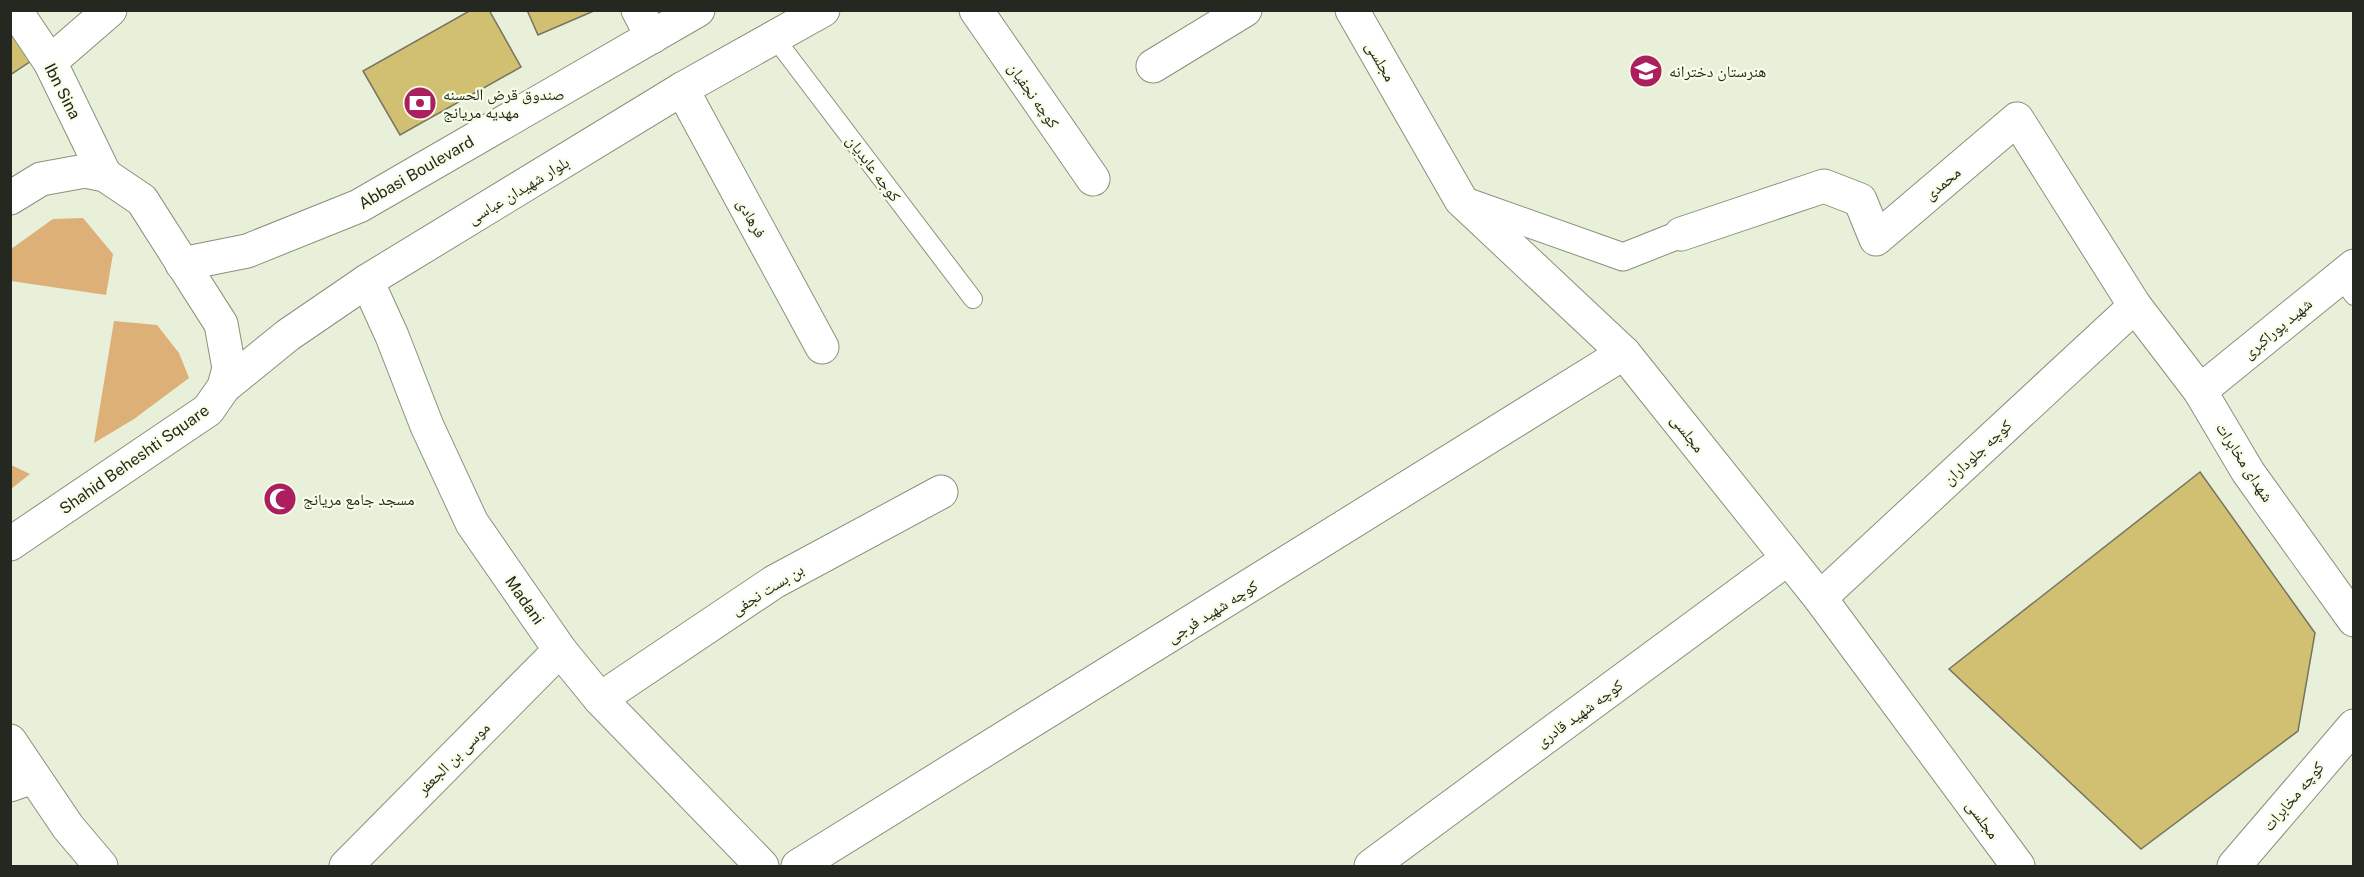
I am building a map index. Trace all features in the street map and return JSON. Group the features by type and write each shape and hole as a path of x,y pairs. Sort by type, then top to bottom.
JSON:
{"street":[{"name":"Ibn Sina","path":"15,10 50,62 105,175"},
{"path":"50,62 110,10"},
{"name":"Abbasi Boulevard","path":"182,264 247,251 359,206 645,24 698,10"},
{"name":"بلوار شهیدان عباسی","path":"224,387 288,335 368,282 682,89 823,10"},
{"name":"کوچه نجفیان","path":"976,10 1092,179"},
{"path":"1153,66 1245,10"},
{"name":"مجلسی","path":"1352,10 1461,200 1624,353 1820,598 2018,867"},
{"name":"فرهادی","path":"682,89 822,347"},
{"name":"محمدی","path":"1681,234 1824,186 1860,200 1876,239 2017,119 2135,306"},
{"path":"10,198 41,179 85,171 105,175 142,200 221,324 229,368 224,387"},
{"path":"1461,200 1623,257 1681,234"},
{"name":"شهید پوراکبری","path":"2200,391 2349,279"},
{"name":"Madani","path":"368,282 427,426 472,523 560,650 600,699 762,867"},
{"name":"شهدای مخابرات","path":"2135,306 2200,391 2248,472 2354,620"},
{"name":"کوچه جلوداران","path":"1820,598 2135,306"},
{"name":"کوچه شهید فرجی","path":"798,867 1624,353"},
{"name":"Shahid Beheshti Square","path":"10,544 208,410 224,387"},
{"name":"بن بست نجفی","path":"600,699 774,582 941,492"},
{"name":"کوچه شهید قادری","path":"1371,867 1787,559"},
{"name":"موسی بن الجعفر","path":"346,867 560,650"},
{"name":"کوچه مخابرات","path":"2234,867 2354,726"},
{"path":"10,741 22,781 68,827 101,867"}],"lane":[{"name":"کوجه عابدیان","path":"774,37 974,299"}],"shaded area":[{"path":"83,218 113,254 106,295 11,281 11,249 53,219"},
{"path":"114,321 157,325 179,353 189,378 134,419 94,443"},
{"path":"11,465 30,474 11,489"}],"building":[{"name":"صندوق قرض الحسنه مهدیه مریانج","path":"471,10 489,10 521,67 400,135 363,71"},
{"path":"527,10 596,10 538,35"},
{"path":"10,32 31,61 10,75"},
{"path":"2200,472 2315,633 2298,731 2141,849 1949,669"}],"place":[{"name":"هنرستان دخترانه","path":"1646,71"},
{"name":"صندوق قرض الحسنه مهدیه مریانج","path":"420,103"},
{"name":"مسجد جامع مریانج","path":"280,499"}]}
